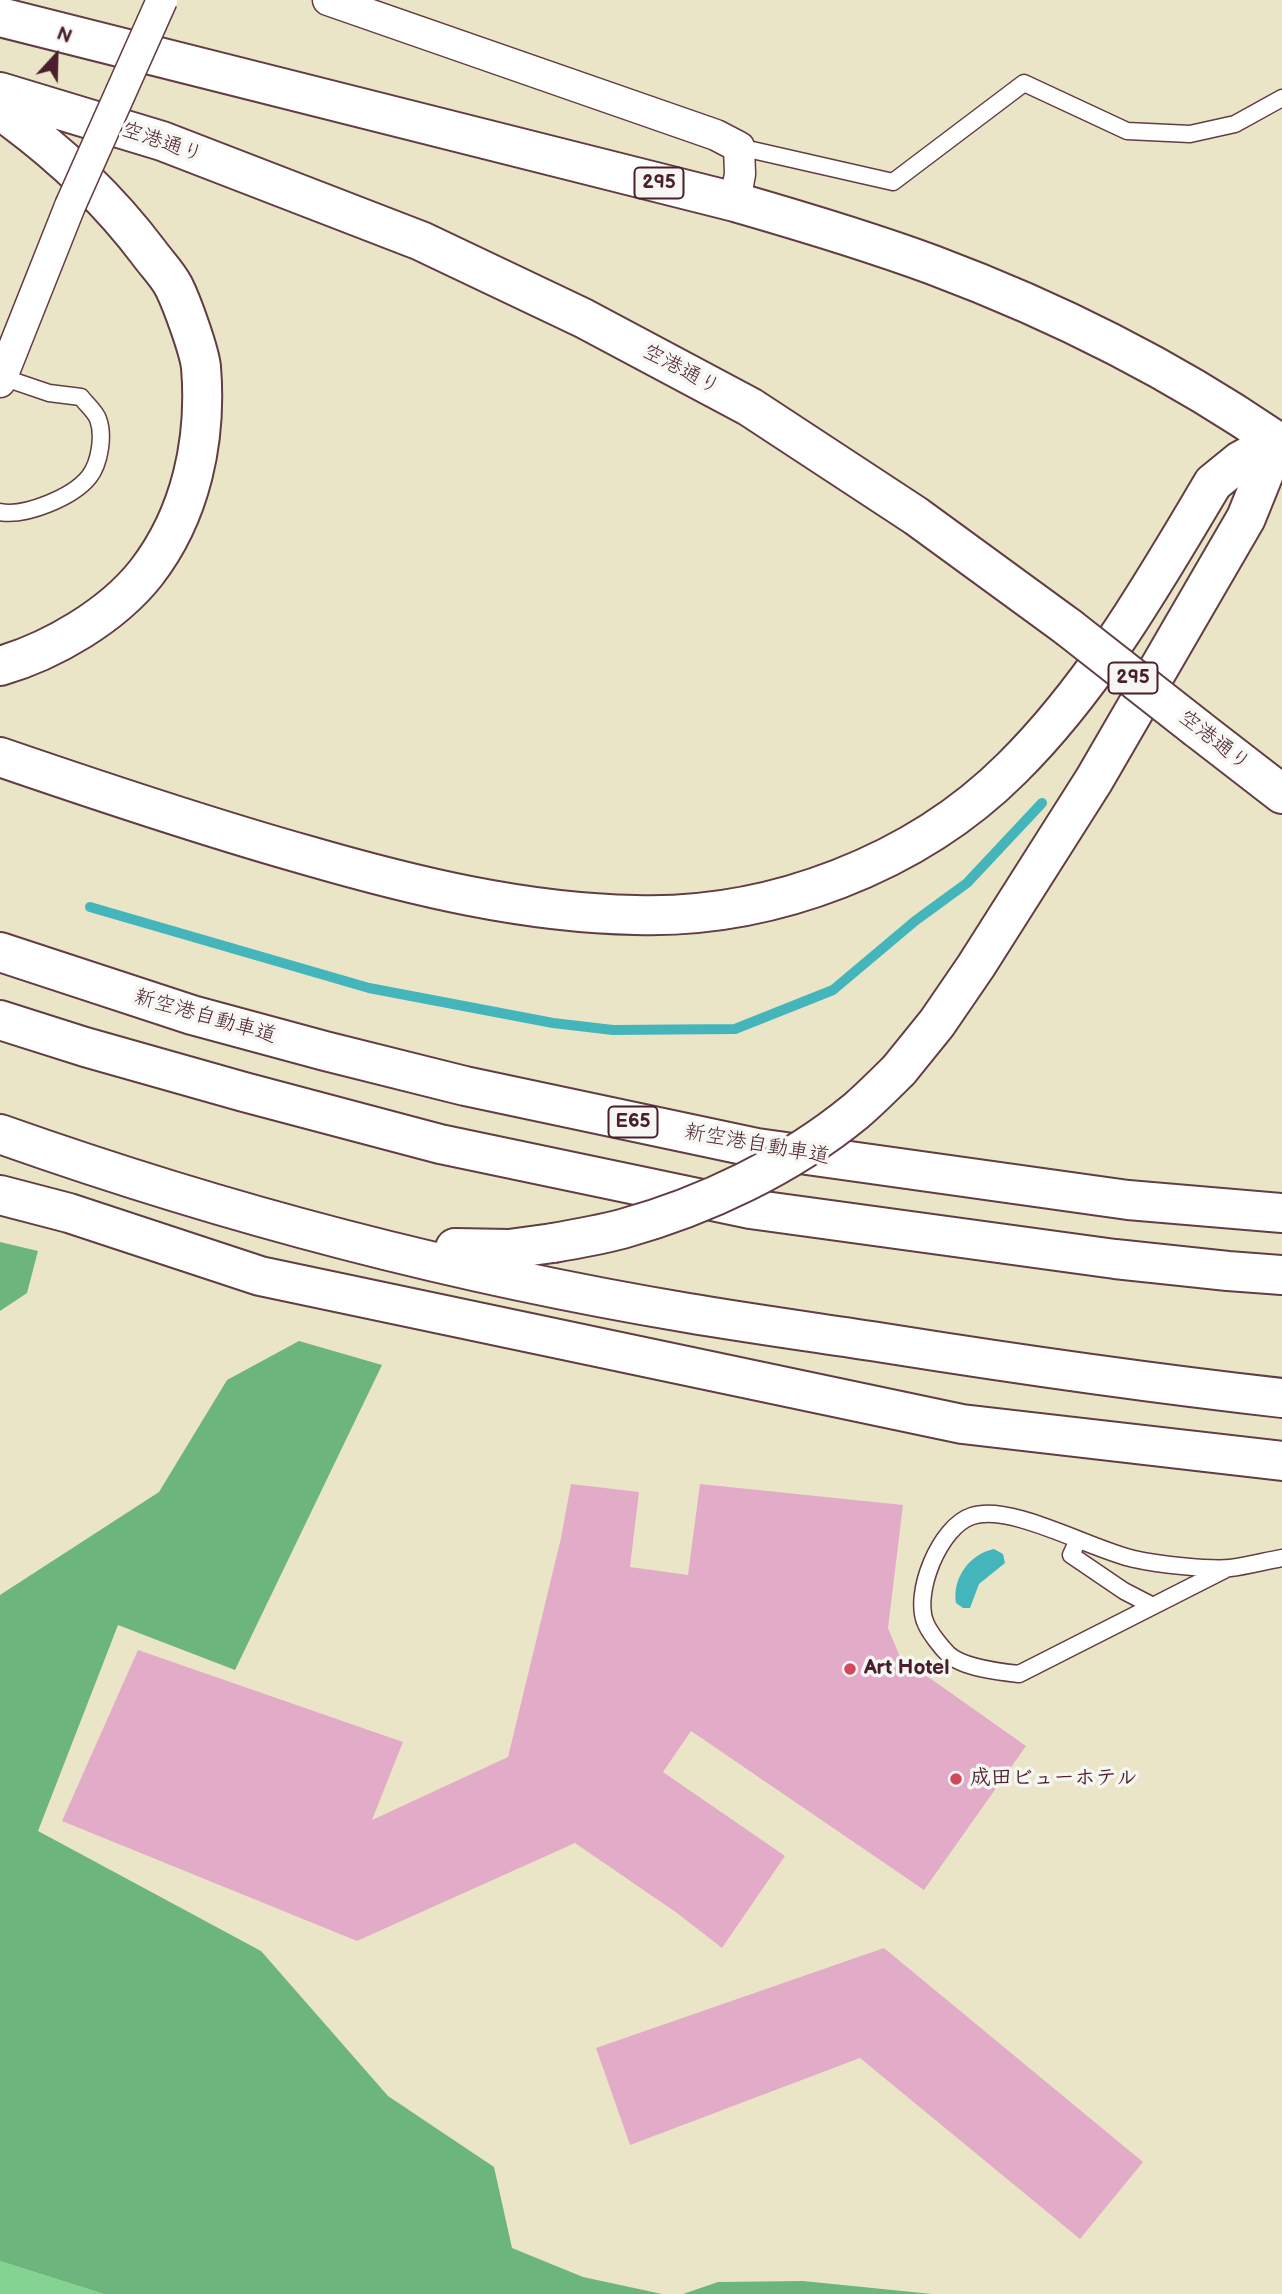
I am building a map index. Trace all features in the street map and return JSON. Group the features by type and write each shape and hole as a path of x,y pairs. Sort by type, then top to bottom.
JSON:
{"main road":[{"name":"295","path":"0,17 735,202 844,234 934,265 1090,332 1155,365 1280,443"},
{"name":"空港通り","path":"0,92 174,146 421,242 583,318 750,407 916,516 1068,627 1282,794"},
{"path":"0,110 100,193 135,234 173,286 201,365 202,432 190,490 171,534 145,573 107,611 64,640 0,666"},
{"path":"0,757 169,815 361,871 457,893 575,912 639,916 702,912 757,903 812,888 873,864 926,836 970,806 1011,770 1087,684 1213,483 1240,461 1280,443"},
{"path":"273,1220 413,1245 509,1249 553,1243 621,1229 683,1209 745,1182 809,1145 855,1111 899,1070 937,1023 976,966 1094,780 1246,518 1280,443"},
{"name":"新空港自動車道","path":"0,951 192,1015 325,1051 465,1086 757,1148 1128,1200 1282,1213"},
{"path":"0,1020 177,1073 440,1144 750,1209 1115,1259 1282,1275"},
{"path":"0,1134 138,1180 273,1220 432,1260 686,1312 1004,1362 1282,1398"},
{"path":"0,1195 69,1213 260,1276 962,1424 1282,1461"}],"street":[{"path":"1,379 71,206 162,0"},
{"path":"328,0 716,135 738,147 740,174 735,202"}],"lane":[{"path":"738,147 893,182 1024,83 1127,131 1190,134 1235,124 1282,98"},
{"path":"0,512 10,514 57,502 89,477 102,446 98,419 81,397 49,393 1,379"},
{"path":"1227,1568 1019,1674 985,1670 949,1656 925,1623 922,1591 936,1555 948,1531 972,1516 1003,1514 1045,1526 1134,1559 1227,1568 1282,1558"},
{"path":"1078,1540 1071,1555 1124,1591 1153,1606"}],"green space":[{"path":"0,1242 38,1251 27,1293 0,1311"},
{"path":"299,1341 382,1365 235,1670 118,1625 38,1831 261,1951 388,2096 494,2167 512,2248 583,2277 662,2294 104,2294 0,2261 0,1595 159,1492 227,1380"},
{"path":"0,2261 104,2294 0,2294"},
{"path":"803,2281 932,2294 683,2294 718,2282"}],"water":[{"path":"994,1549 1003,1554 1005,1563 979,1584 970,1608 963,1608 956,1603 955,1594 964,1569 977,1556"}],"building":[{"path":"571,1484 639,1492 630,1567 688,1575 700,1484 903,1505 888,1628 900,1657 1026,1746 924,1890 691,1731 663,1772 785,1856 722,1948 677,1913 575,1843 357,1941 62,1821 138,1650 403,1742 372,1820 508,1757 561,1538"},
{"path":"884,1948 1143,2162 1080,2239 860,2058 630,2145 596,2048"}],"waterway":[{"path":"90,907 369,988 553,1023 613,1030 735,1029 833,990 915,921 967,883 1042,803"}],"place":[{"name":"Art Hotel","path":"850,1669"},
{"name":"成田ビューホテル","path":"956,1779"}]}
